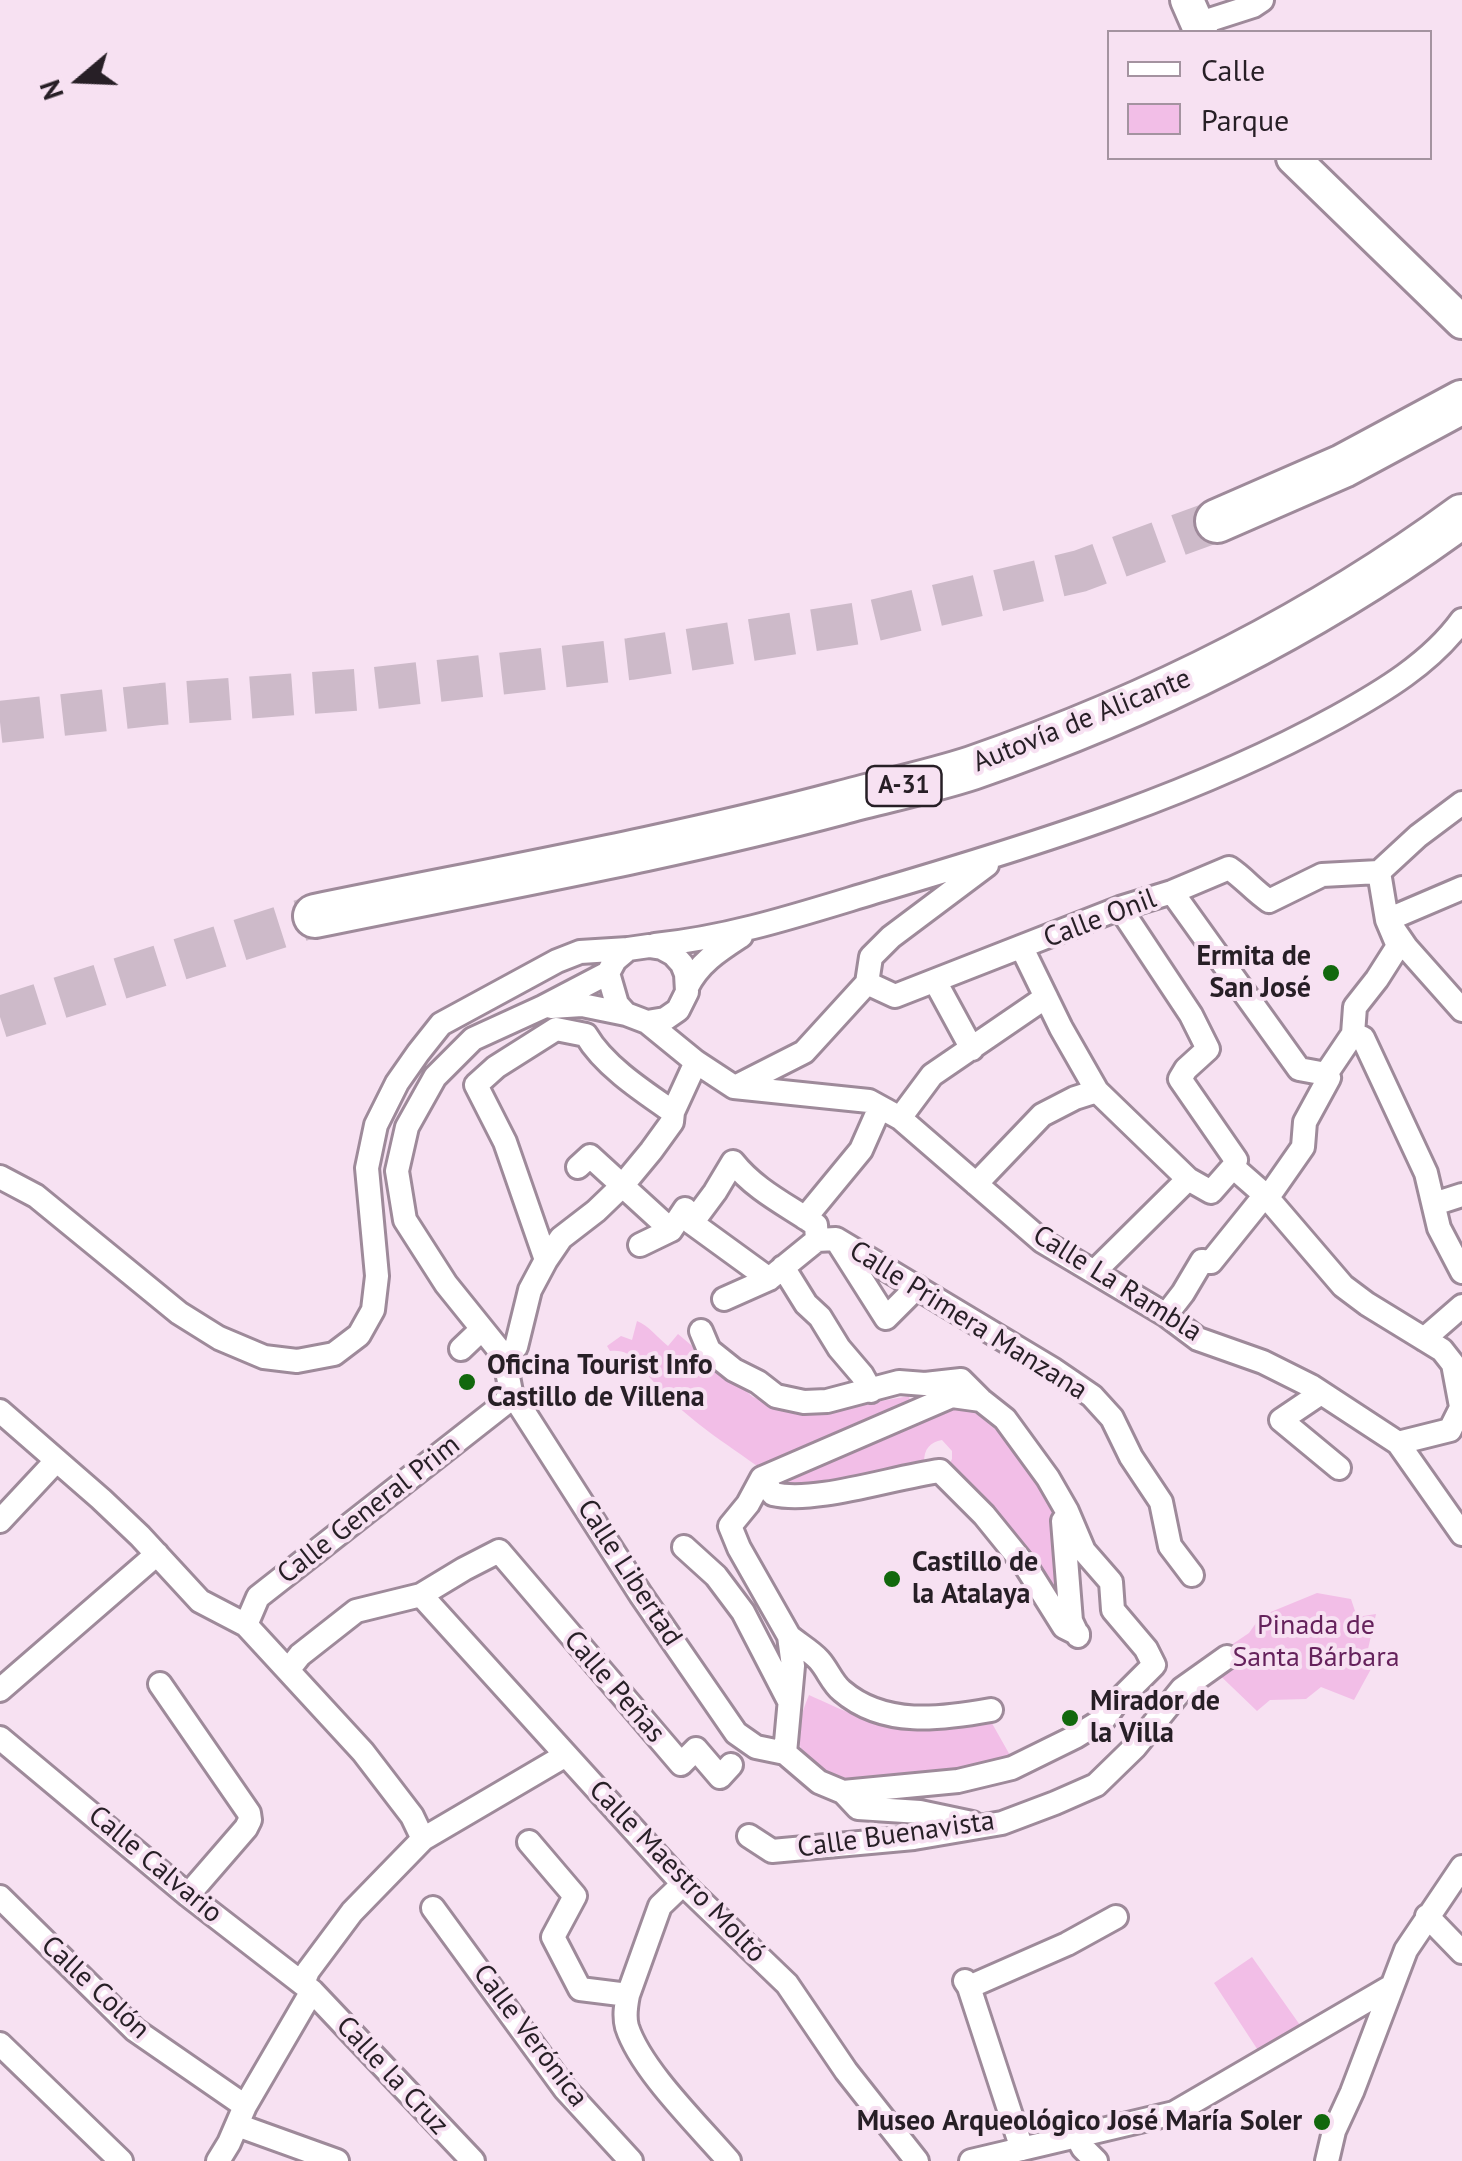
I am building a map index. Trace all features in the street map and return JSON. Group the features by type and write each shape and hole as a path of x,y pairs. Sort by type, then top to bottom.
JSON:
{"highway":[{"path":"1216,521 1326,474 1462,402"},
{"name":"Autovía de Alicante","path":"315,916 733,831 970,768 1123,709 1256,645 1375,576 1454,522"}],"main road":[{"path":"1295,160 1462,322"}],"street":[{"path":"1195,19 1253,6 1262,0"},
{"path":"0,1177 36,1196 179,1313 219,1338 264,1358 297,1361 334,1354 359,1335 373,1310 377,1276 367,1168 376,1126 397,1083 441,1024 580,952 677,943 752,928 1000,855 1163,797 1286,744 1398,680 1450,637 1462,620"},
{"path":"1326,1074 1353,1034 1355,1007 1398,946 1388,920 1380,872 1418,836 1462,803"},
{"path":"734,1087 804,1052 867,982 871,958 891,937 1000,855"},
{"name":"Calle Onil","path":"867,982 896,996 1229,868 1269,901 1322,875 1380,872"},
{"path":"1388,920 1462,888"},
{"path":"1172,892 1299,1068 1326,1074"},
{"path":"1022,948 1097,1091 1188,1179 1210,1192 1236,1160 1180,1080 1186,1069 1208,1050 1191,1015 1120,908"},
{"path":"1388,920 1406,947 1462,1010"},
{"path":"687,987 707,959 752,928"},
{"path":"507,1398 504,1356 446,1284 405,1220 397,1171 407,1127 435,1077 473,1039 543,1008 609,971 616,960 638,947 662,948 673,954 686,974 687,992 678,1010 666,1019 636,1018 582,1005 543,1008"},
{"path":"526,978 573,970 609,971"},
{"path":"609,971 617,1004 636,1018"},
{"path":"935,982 972,1049"},
{"path":"805,1218 890,1112 932,1075 1046,997"},
{"path":"504,1356 516,1347 530,1290 561,1238 622,1186 672,1122 696,1062 678,1010"},
{"name":"Calle La Rambla","path":"636,1018 734,1087 869,1101 890,1112 1042,1240 1166,1314 1198,1339 1263,1362 1398,1443 1462,1534"},
{"path":"546,1260 506,1142 476,1084 556,1029 586,1035 597,1054 673,1112"},
{"path":"1353,1034 1363,1038 1426,1173 1462,1272"},
{"path":"1166,1314 1202,1260 1210,1262 1273,1190 1303,1147 1305,1122 1329,1078 1326,1074"},
{"path":"976,1184 1042,1115 1097,1091"},
{"path":"578,1167 590,1156 622,1186 681,1226 776,1273 820,1317 871,1391"},
{"name":"Calle Primera Manzana","path":"681,1226 715,1192 733,1162 743,1175 816,1226 827,1240 917,1287 1092,1396 1112,1418 1130,1457 1162,1502 1170,1546 1192,1575"},
{"path":"1234,1167 1265,1195 1342,1286 1433,1345 1453,1364 1461,1411 1450,1430 1398,1443"},
{"path":"1095,1271 1188,1179"},
{"path":"1445,1218 1462,1195"},
{"path":"640,1245 681,1226"},
{"path":"827,1240 886,1318 917,1287"},
{"name":"Calle Primera Manzana","path":"724,1299 776,1273 827,1240"},
{"path":"1433,1345 1462,1306"},
{"path":"461,1350 482,1329"},
{"name":"Calle Primera Manzana","path":"700,1330 709,1350 734,1370 776,1396 804,1402 827,1401 899,1382 961,1380 1006,1419 1048,1478 1084,1551 1111,1582 1114,1610 1154,1666 1104,1719 1012,1768 958,1781 844,1792"},
{"path":"359,1335 377,1351"},
{"path":"1322,1394 1280,1420 1339,1468"},
{"path":"981,1400 952,1396 762,1478 730,1526 788,1636 793,1666 786,1752 819,1782 844,1792 858,1808 920,1812 985,1826"},
{"name":"Calle General Prim","path":"246,1625 258,1597 507,1398"},
{"name":"Calle Libertad","path":"507,1398 736,1733 756,1747 786,1752"},
{"path":"0,1411 101,1499 200,1601 246,1625 351,1738 398,1796 422,1839"},
{"path":"0,1521 56,1460"},
{"path":"762,1478 773,1494 788,1497 940,1472 984,1515 1076,1639 1071,1622 1062,1502"},
{"path":"684,1547 716,1576 743,1612 789,1701"},
{"name":"Calle Peñas","path":"421,1595 499,1551 680,1764 696,1749 720,1777 731,1765"},
{"path":"0,1690 157,1554"},
{"path":"289,1669 356,1611 421,1595"},
{"name":"Calle Maestro Moltó","path":"421,1595 683,1884 787,1984 846,2071 917,2161"},
{"path":"788,1636 819,1660 839,1689 858,1703 895,1716 928,1719 991,1710"},
{"name":"Calle Buenavista","path":"749,1836 772,1851 914,1838 1002,1822 1055,1804 1096,1785 1135,1748 1182,1688 1227,1656"},
{"path":"160,1684 249,1813 250,1820 188,1895"},
{"name":"Calle Calvario","path":"0,1738 188,1895 307,1987"},
{"path":"218,2161 307,1987 308,1970 352,1912 422,1839 566,1754"},
{"path":"529,1842 574,1896 553,1937 580,1990 628,1995"},
{"path":"1326,2161 1334,2130 1406,1950 1462,1867"},
{"path":"683,1884 660,1906 625,2010 628,2026 650,2070 729,2161"},
{"name":"Calle Colón","path":"0,1896 135,2030 241,2116 337,2161"},
{"name":"Calle Verónica","path":"433,1908 565,2089 631,2161"},
{"path":"1427,1916 1462,1952"},
{"path":"1022,2149 967,1984 1068,1944 1116,1917"},
{"path":"971,2161 1174,2113 1392,1986"},
{"name":"Calle la Cruz","path":"307,1987 473,2161"},
{"path":"0,2044 120,2161"},
{"path":"1077,2138 1096,2161"}],"green space":[{"path":"637,1321 668,1346 678,1334 753,1397 804,1415 909,1396 912,1408 763,1470 677,1406 630,1355 610,1351 607,1346 621,1336 632,1340"},
{"path":"959,1408 973,1411 1006,1438 1032,1470 1053,1509 1056,1605 1044,1574 947,1468 952,1451 942,1440 929,1447 924,1462 839,1483 776,1486 894,1430 937,1412"},
{"name":"Pinada de Santa Bárbara","path":"1317,1593 1351,1599 1357,1617 1376,1614 1368,1649 1371,1669 1354,1700 1321,1687 1306,1699 1270,1700 1257,1711 1206,1662 1249,1633 1261,1616"},
{"path":"809,1695 896,1727 927,1728 989,1718 1011,1757 901,1783 857,1784 838,1780 804,1760 799,1727"},
{"path":"1252,1957 1307,2035 1265,2061 1214,1983"}],"tunnel":[{"path":"0,722 161,704 367,689 630,659 872,621 1080,571 1217,521"},
{"path":"0,1017 315,916"}],"place":[{"name":"Ermita de San José","path":"1331,973"},
{"name":"Oficina Tourist Info Castillo de Villena","path":"467,1382"},
{"name":"Castillo de la Atalaya","path":"892,1579"},
{"name":"Mirador de la Villa","path":"1070,1718"},
{"name":"Museo Arqueológico José María Soler","path":"1322,2122"}]}
